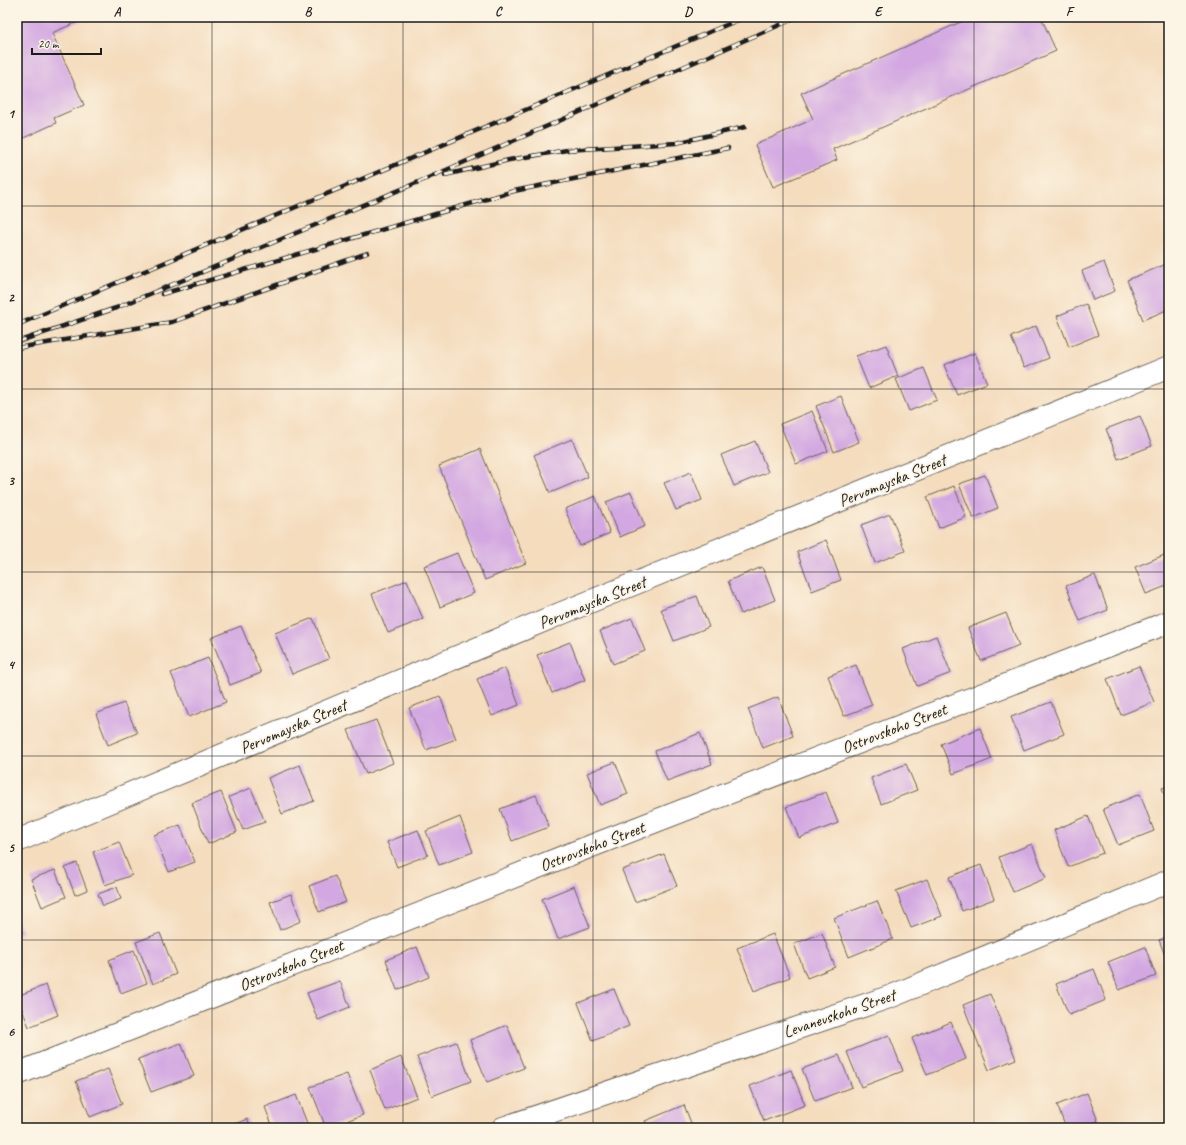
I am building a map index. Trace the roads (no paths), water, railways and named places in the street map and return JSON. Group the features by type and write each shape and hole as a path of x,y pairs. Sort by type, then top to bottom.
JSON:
{"street":[{"name":"Pervomayska Street","path":"17,841 562,614 1169,367"},
{"name":"Ostrovskoho Street","path":"17,1074 556,860 1169,622"},
{"name":"Levanevskoho Street","path":"503,1128 892,996 1169,881"}],"railway":[{"path":"17,325 745,17"},
{"path":"17,342 116,308 421,181 798,17"},
{"path":"445,175 509,160 567,150 676,143 745,127"},
{"path":"162,294 514,191 728,148"},
{"path":"17,348 172,322 367,253"}]}
